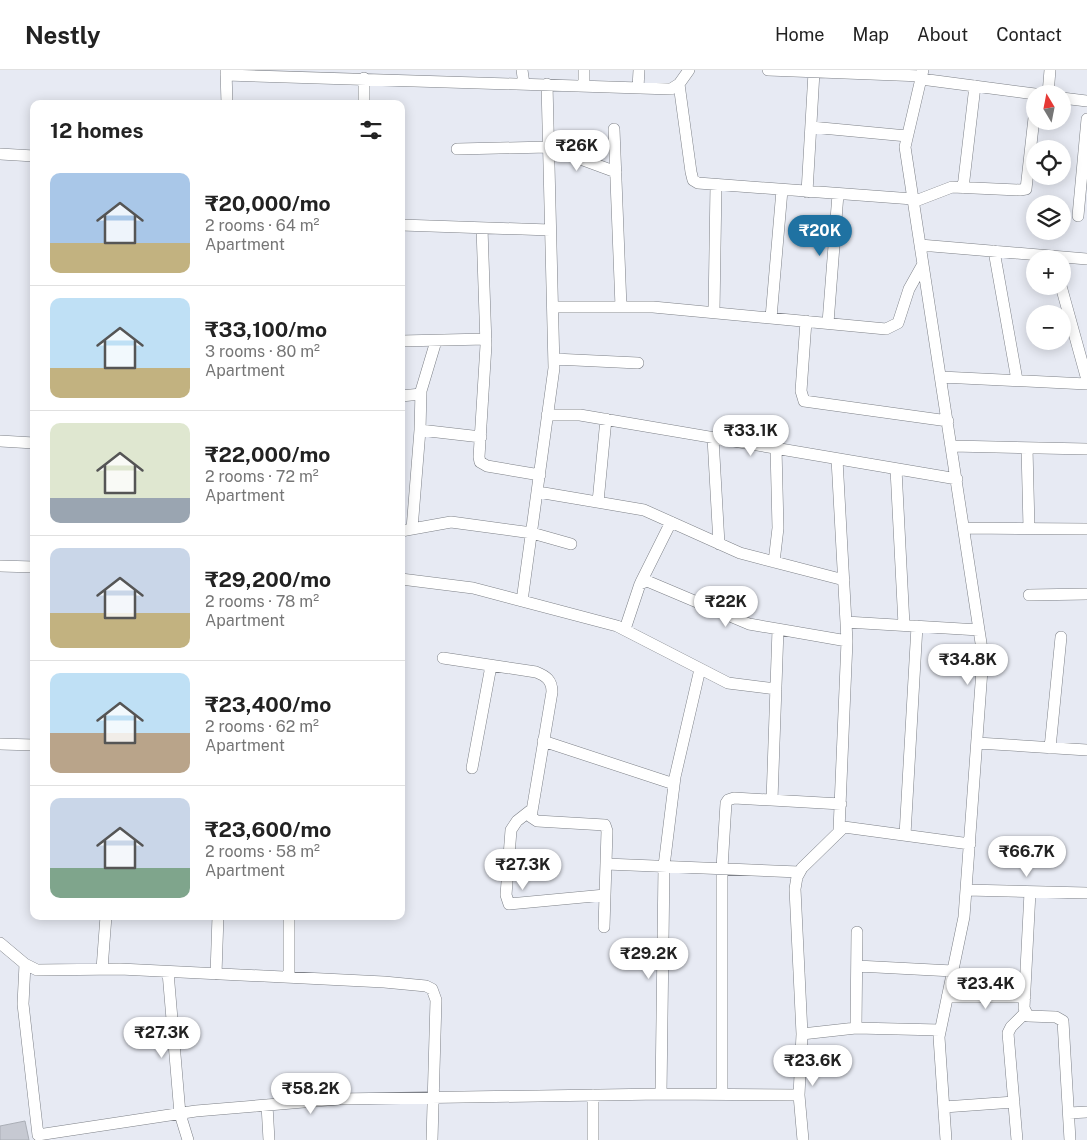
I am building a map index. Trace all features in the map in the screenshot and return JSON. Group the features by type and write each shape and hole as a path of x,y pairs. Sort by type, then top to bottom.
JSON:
{"street":[{"path":"522,70 524,84"},
{"path":"584,70 584,86"},
{"path":"638,70 638,88"},
{"path":"227,100 226,73 331,74 364,78 672,88 679,84 689,70"},
{"path":"768,70 922,75 975,86 1026,93"},
{"path":"1049,85 1050,70"},
{"path":"807,192 814,72"},
{"path":"922,75 905,147 965,528 983,656 964,917 939,1037 946,1140"},
{"path":"364,78 364,100"},
{"path":"522,601 538,492 554,359 547,84"},
{"path":"679,84 693,180 704,185 913,201 946,188 1020,190 1028,185 1033,130"},
{"path":"963,188 975,86"},
{"path":"1071,99 1087,101"},
{"path":"1078,216 1087,120"},
{"path":"811,127 907,136"},
{"path":"614,129 621,307"},
{"path":"457,150 548,147 616,172"},
{"path":"0,154 30,156"},
{"path":"714,312 716,185"},
{"path":"771,318 782,190"},
{"path":"828,323 838,194"},
{"path":"405,225 550,230"},
{"path":"482,228 486,339 479,457 483,465 540,475"},
{"path":"920,245 1026,255"},
{"path":"994,251 1017,380"},
{"path":"1071,259 1087,259"},
{"path":"552,307 653,307 886,328 898,323 909,289 923,264"},
{"path":"941,376 1087,382 1063,295"},
{"path":"806,321 801,391 804,401 948,421"},
{"path":"405,341 486,339"},
{"path":"436,341 420,394 420,430 407,530 451,522 532,532 571,544"},
{"path":"554,359 638,363"},
{"path":"405,396 420,394"},
{"path":"548,415 580,415 606,419 957,479"},
{"path":"598,502 606,419"},
{"path":"420,430 480,438"},
{"path":"713,438 719,544"},
{"path":"0,441 30,443"},
{"path":"952,446 1087,449"},
{"path":"774,562 778,528 776,448"},
{"path":"1027,448 1029,528"},
{"path":"837,459 847,641 839,830"},
{"path":"896,468 904,625"},
{"path":"538,492 644,510 740,553 844,580"},
{"path":"625,629 641,582 671,522"},
{"path":"965,528 1087,529"},
{"path":"0,566 30,567"},
{"path":"405,580 473,588 625,629 734,685 776,689"},
{"path":"641,582 647,581 749,624 847,641"},
{"path":"1029,595 1087,594"},
{"path":"846,622 980,630"},
{"path":"905,835 917,626"},
{"path":"772,800 778,629"},
{"path":"1050,748 1061,637"},
{"path":"443,658 536,672 545,676 550,681 552,692 531,817 537,820 605,826 607,831 604,927"},
{"path":"472,768 491,666"},
{"path":"661,1094 664,866 674,784 700,669"},
{"path":"543,741 674,784"},
{"path":"977,743 1087,750"},
{"path":"0,744 30,745"},
{"path":"722,1094 722,868 728,800 772,800 841,804"},
{"path":"531,810 517,821 511,830 506,895 509,904 605,895"},
{"path":"803,1140 799,1095 802,1034 795,889 799,872 839,830 848,827 970,844"},
{"path":"606,864 799,872"},
{"path":"966,890 1087,893"},
{"path":"1017,1140 1008,1033 1011,1027 1025,1013 1030,892"},
{"path":"102,970 106,920"},
{"path":"216,974 218,920"},
{"path":"288,920 288,977"},
{"path":"856,1028 857,932"},
{"path":"0,943 25,964 37,970 168,972 384,982 426,986 432,989 436,1000 432,1140"},
{"path":"25,964 23,1004 38,1138 180,1114 339,1099 661,1094 799,1095"},
{"path":"857,966 953,971"},
{"path":"168,972 180,1114 188,1140"},
{"path":"947,997 1025,997"},
{"path":"1025,1013 1032,1017 1056,1016 1063,1021 1070,1140"},
{"path":"802,1034 856,1028 940,1030"},
{"path":"593,1095 593,1140"},
{"path":"944,1107 1014,1102"},
{"path":"267,1105 269,1140"},
{"path":"1069,1112 1087,1112"}],"building":[{"path":"25,1121 29,1140 0,1140 0,1126"}]}
